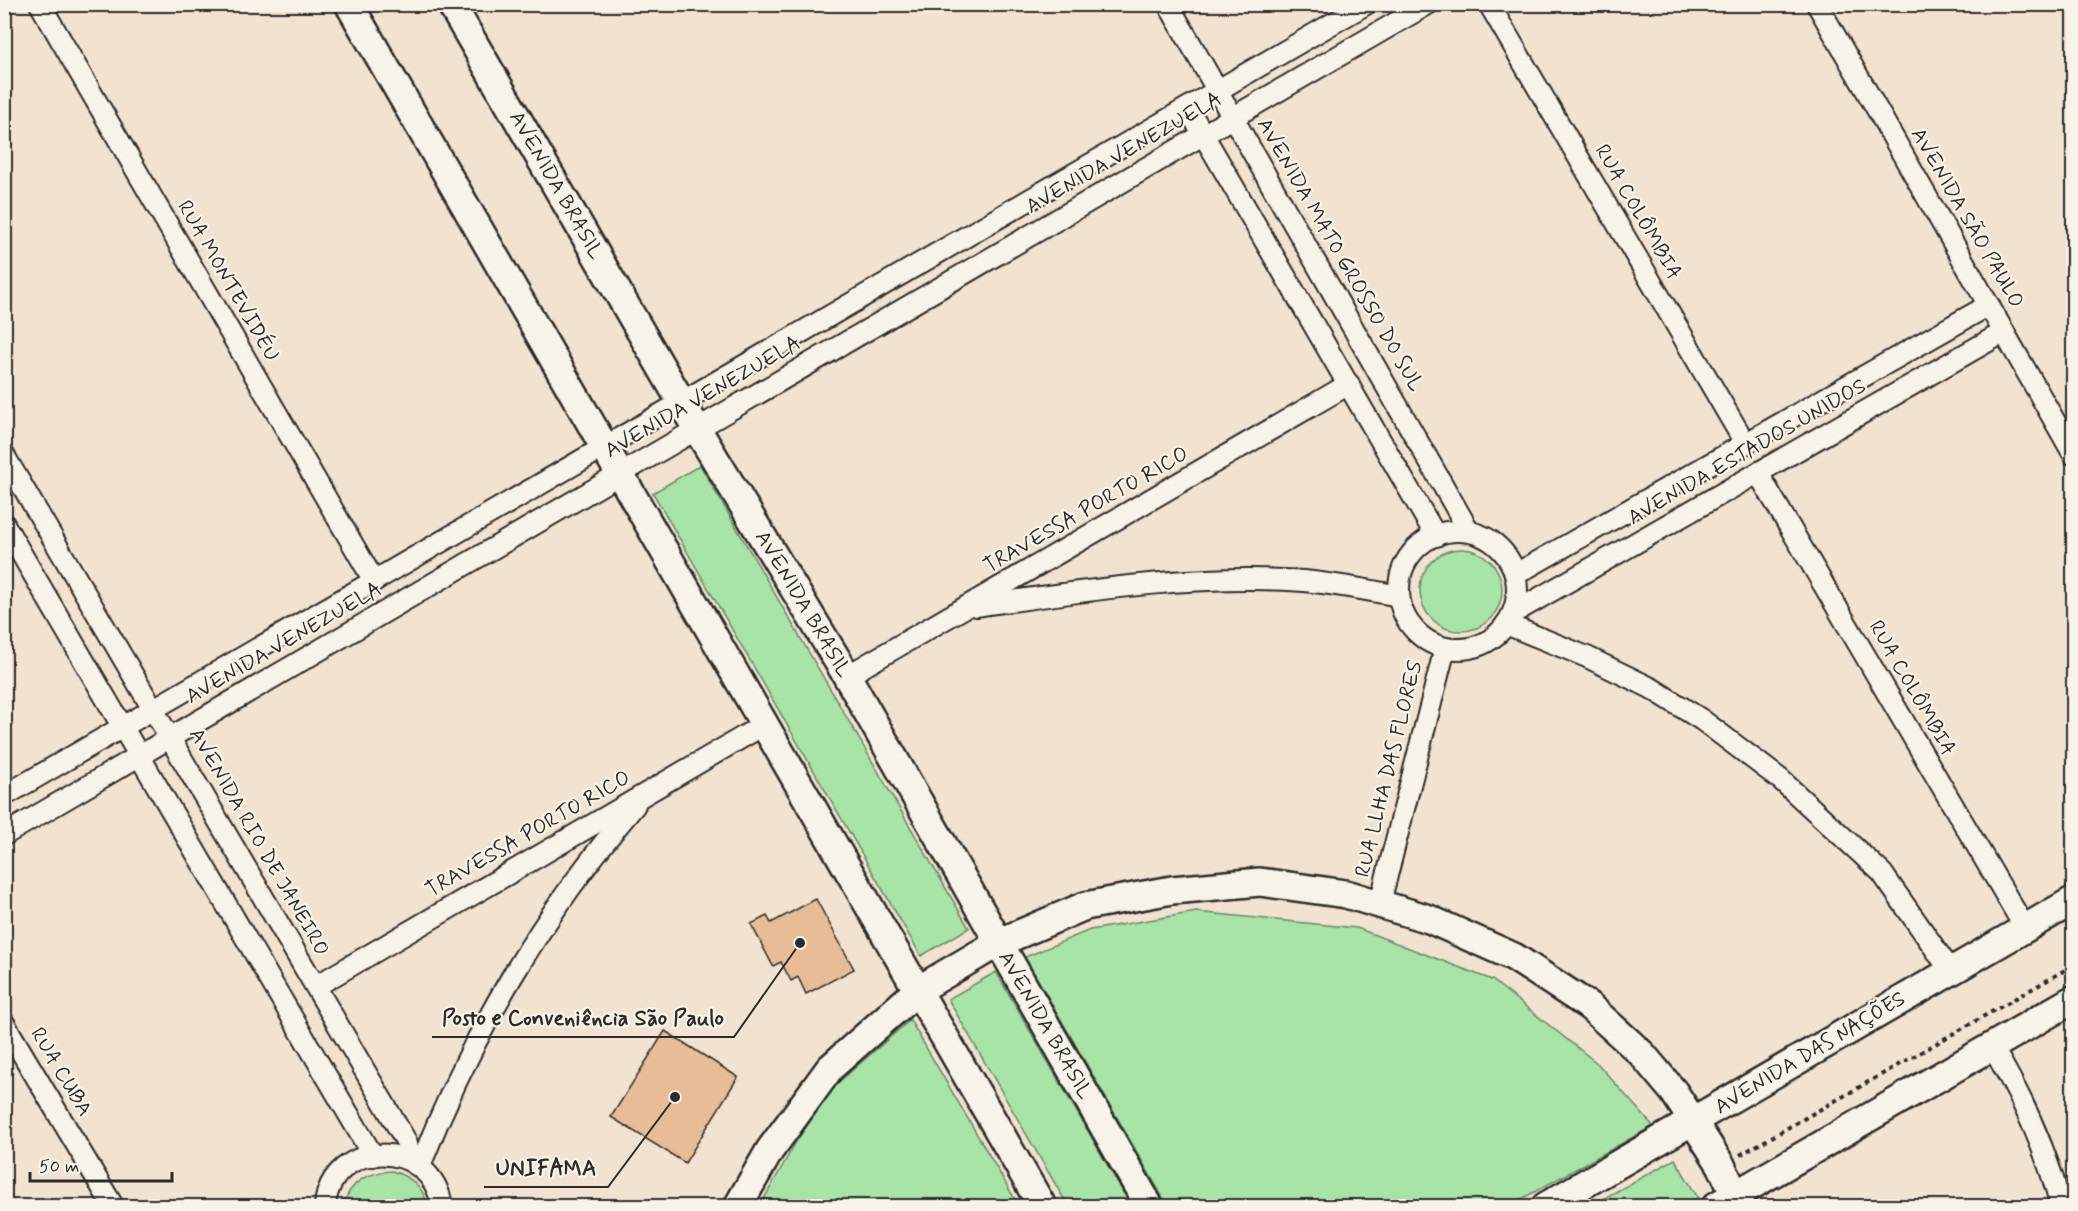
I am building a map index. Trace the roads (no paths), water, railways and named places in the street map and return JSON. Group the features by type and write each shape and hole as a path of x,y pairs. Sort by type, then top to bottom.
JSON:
{"main road":[{"path":"349,4 1042,1206"},
{"name":"AVENIDA BRASIL","path":"451,4 682,404 847,676 1149,1206"},
{"path":"738,1206 770,1150 830,1068 918,990 998,943 1084,906 1172,890 1260,882 1346,894 1429,919 1514,957 1589,1006 1642,1054 1695,1122 1721,1166 1730,1203 1992,1047 2071,1005"},
{"name":"AVENIDA DAS NAÇÕES","path":"1546,1206 1695,1122 1950,970 2073,900"}],"street":[{"name":"RUA MONTEVIDÉU","path":"40,4 374,581"},
{"name":"AVENIDA MATO GROSSO DO SUL","path":"1168,4 1469,531"},
{"name":"AVENIDA VENEZUELA","path":"4,796 1189,110 1366,4"},
{"name":"AVENIDA VENEZUELA","path":"4,835 1428,4"},
{"name":"RUA COLÔMBIA","path":"1489,4 1745,443"},
{"name":"AVENIDA SÃO PAULO","path":"1817,4 2073,455"},
{"path":"1189,110 1436,536"},
{"name":"AVENIDA ESTADOS UNIDOS","path":"1516,573 1989,305"},
{"name":"AVENIDA ESTADOS UNIDOS","path":"1509,618 2004,332"},
{"name":"TRAVESSA PORTO RICO","path":"847,676 1348,384"},
{"name":"AVENIDA RIO DE JANEIRO","path":"4,455 316,986 406,1141 416,1164 440,1194 442,1206"},
{"name":"RUA COLÔMBIA","path":"1758,473 2025,928"},
{"path":"4,524 373,1156"},
{"path":"1455,530 1469,531 1485,536 1498,546 1516,573 1517,588 1509,618 1484,643 1465,649 1445,648 1428,641 1414,629 1404,614 1400,596 1400,579 1415,549 1436,536 1455,530"},
{"path":"965,607 1067,593 1251,579 1304,582 1400,596"},
{"path":"1509,618 1651,688 1702,720 1780,779 1882,873 1950,970"},
{"name":"RUA LLHA DAS FLORES","path":"1380,903 1445,648"},
{"name":"TRAVESSA PORTO RICO","path":"316,986 765,724"},
{"path":"325,1206 331,1185 342,1171 362,1157 393,1155 416,1164 456,1078 538,932 587,862 645,794"},
{"name":"RUA CUBA","path":"4,1023 113,1206"},
{"path":"1992,1047 2019,1092 2043,1145 2061,1206"}],"place":[{"name":"Posto e Conveniência São Paulo","path":"800,943"},
{"name":"UNIFAMA","path":"675,1097"}]}
